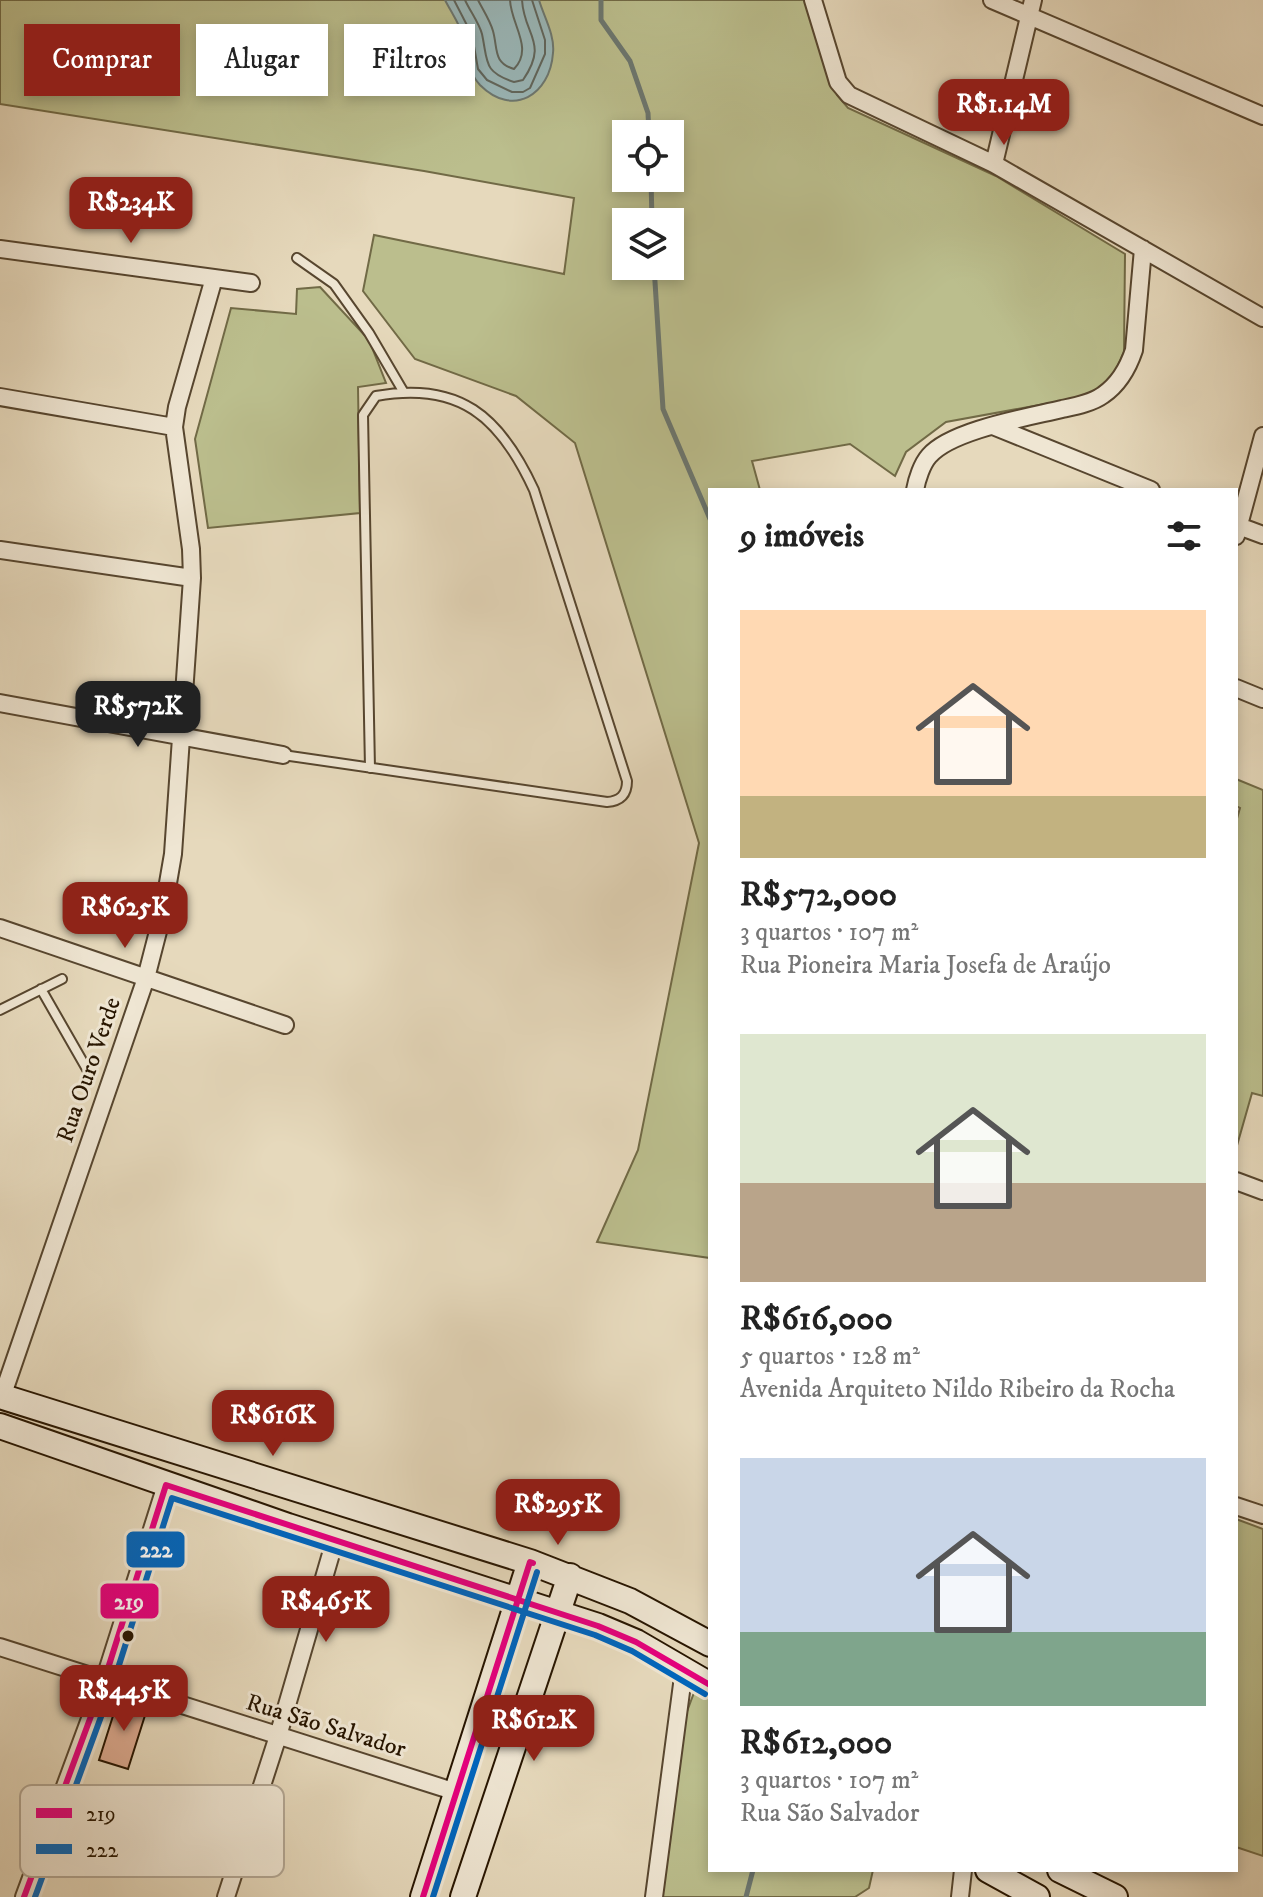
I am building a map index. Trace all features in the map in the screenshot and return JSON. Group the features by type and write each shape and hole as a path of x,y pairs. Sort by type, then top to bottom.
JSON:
{"main road":[{"path":"1,1396 530,1562 630,1601 708,1643"},
{"path":"0,1426 166,1485 598,1626 636,1642 708,1684"},
{"path":"423,1897 530,1562"},
{"path":"463,1897 570,1576"},
{"path":"992,1872 1037,1897"},
{"path":"1064,1872 1115,1897"}],"street":[{"path":"813,0 843,90 862,102 994,164 1263,318"},
{"path":"992,0 1031,8 1263,116"},
{"path":"994,164 1031,8"},
{"path":"916,488 928,457 958,438 993,425 1081,405 1101,397 1118,382 1134,350 1143,249"},
{"path":"0,268 3,250 251,283"},
{"name":"Rua Ouro Verde","path":"1,1396 146,978 163,912 173,854 192,578 190,539 174,427 214,278"},
{"path":"0,397 174,427"},
{"path":"993,425 1146,488"},
{"path":"1238,525 1263,436"},
{"path":"1238,529 1263,535"},
{"path":"0,550 192,578"},
{"path":"1238,689 1263,699"},
{"path":"0,703 283,755"},
{"path":"0,928 285,1025"},
{"path":"1238,1182 1263,1191"},
{"path":"65,1785 104,1681 166,1485"},
{"path":"1238,1507 1263,1515"},
{"path":"262,1785 335,1540"},
{"name":"Rua São Salvador","path":"0,1647 456,1792"},
{"path":"654,1897 684,1669"},
{"path":"960,1897 963,1872"},
{"path":"24,1897 31,1877"},
{"path":"226,1897 232,1877"}],"lane":[{"path":"297,258 319,271 340,292 369,333 403,391"},
{"path":"283,755 370,768 607,802 616,801 627,788 534,490 522,464 482,416 462,402 440,394 403,391 376,396 363,415 370,768"},
{"path":"0,1010 62,979"},
{"path":"41,989 88,1071"}],"green space":[{"path":"0,0 806,0 837,95 848,108 996,176 1125,254 1124,352 1111,381 1083,397 946,422 906,452 895,476 850,444 752,461 759,488 708,488 708,1258 597,1242 638,1150 699,843 575,443 516,396 415,359 363,291 374,235 564,274 574,198 424,171 0,104"},
{"path":"320,287 369,340 386,383 358,387 360,513 208,528 195,439 231,308 296,314 297,289"},
{"path":"1238,780 1263,790 1263,1096 1252,1093 1238,1142 1238,815"},
{"path":"1238,1520 1263,1529 1263,1856 1238,1848"},
{"path":"695,1690 708,1698 708,1872 873,1872 869,1888 855,1897 659,1897 679,1733"}],"water":[{"path":"445,0 539,0 553,46 545,80 528,97 505,100 492,95 475,78 475,24 458,24"}],"building":[{"path":"119,1697 148,1706 128,1769 99,1760"}],"waterway":[{"path":"601,0 601,20 630,61 648,120"},
{"path":"651,192 652,208"},
{"path":"655,280 663,409 708,514"},
{"path":"746,1897 752,1872"}],"transit line":[{"name":"219","path":"65,1785 104,1681 166,1485 598,1626 636,1642 708,1684"},
{"name":"222","path":"76,1785 113,1684 172,1498 595,1635 632,1651 705,1694"},
{"name":"219","path":"423,1897 530,1562 533,1563"},
{"name":"222","path":"433,1897 537,1572"},
{"name":"219","path":"24,1897 31,1877"},
{"name":"222","path":"35,1897 42,1877"}]}
